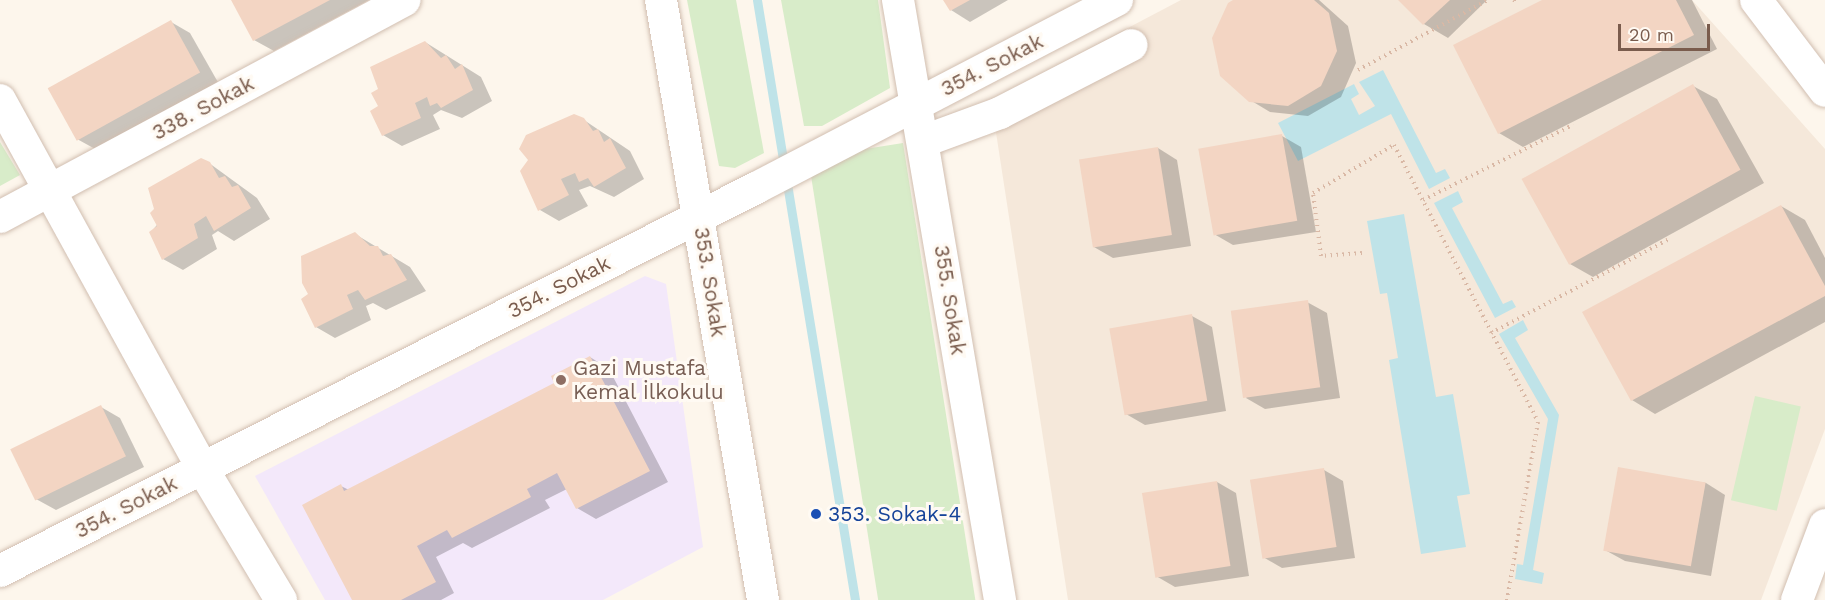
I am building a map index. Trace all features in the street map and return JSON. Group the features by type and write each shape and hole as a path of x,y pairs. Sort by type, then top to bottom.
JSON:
{"street":[{"name":"338. Sokak","path":"0,217 405,0"},
{"name":"353. Sokak","path":"661,0 763,600"},
{"name":"355. Sokak","path":"898,0 918,104 1000,600"},
{"name":"354. Sokak","path":"0,571 756,188 1117,0"},
{"path":"1756,0 1825,92"},
{"path":"924,141 1000,113 1132,45"},
{"path":"0,100 202,468 281,600"},
{"path":"1797,600 1825,525"}],"path":[{"path":"1358,70 1488,0"},
{"path":"1423,200 1573,125"},
{"path":"1362,253 1321,256 1312,193 1395,145 1538,422 1508,600"},
{"path":"1491,333 1670,239"}],"shaded area":[{"path":"1181,0 1692,0 1825,149 1825,429 1761,600 1068,600 991,100"},
{"name":"Gazi Mustafa Kemal İlkokulu","path":"645,276 666,284 703,547 603,600 325,600 255,476"}],"green space":[{"path":"687,0 736,0 764,153 735,168 719,166"},
{"path":"781,0 878,0 890,88 822,126 804,126"},
{"path":"0,142 20,175 0,186"},
{"path":"903,143 975,600 878,600 808,158"},
{"path":"1755,396 1801,407 1777,511 1731,500"}],"water":[{"path":"1383,70 1436,173 1445,169 1450,178 1429,189 1391,114 1298,161 1278,123 1354,84 1359,94 1351,99 1359,115 1375,106 1359,82"},
{"path":"1458,191 1463,202 1452,208 1503,304 1512,300 1516,307 1495,318 1434,203"},
{"path":"1404,214 1436,397 1453,394 1470,494 1457,496 1466,547 1421,554 1389,360 1398,358 1387,293 1380,294 1367,221"},
{"path":"1523,320 1528,330 1515,338 1559,415 1533,570 1544,573 1542,584 1515,579 1517,564 1523,565 1548,419 1499,334"}],"building":[{"path":"231,0 330,0 253,41"},
{"path":"943,0 970,0 950,11"},
{"path":"1233,0 1314,0 1329,13 1337,51 1321,86 1288,106 1249,102 1220,76 1212,38 1228,3"},
{"path":"1398,0 1450,0 1423,25"},
{"path":"1542,0 1676,0 1694,35 1498,134 1453,45"},
{"path":"171,20 200,72 77,141 48,88"},
{"path":"425,41 441,58 446,55 455,69 462,64 473,90 441,108 437,103 430,106 427,97 415,103 421,118 382,136 370,111 378,106 371,93 378,89 370,67"},
{"path":"1693,84 1741,170 1569,265 1522,179"},
{"path":"574,114 584,118 593,131 598,129 604,142 610,138 626,168 594,187 588,178 579,182 575,173 561,179 569,195 538,211 520,171 528,160 519,149 526,135"},
{"path":"1282,134 1297,221 1214,235 1198,149"},
{"path":"1158,147 1172,235 1093,247 1079,160"},
{"path":"201,158 210,162 219,178 225,176 232,187 238,185 251,208 214,231 206,216 194,224 198,238 162,260 149,232 157,226 150,213 154,209 148,188"},
{"path":"1781,205 1825,286 1825,296 1631,401 1582,312"},
{"path":"355,232 370,246 378,246 383,256 391,254 407,280 365,300 358,290 347,295 353,309 315,328 301,299 308,294 302,283 301,256"},
{"path":"1308,300 1320,387 1243,398 1231,311"},
{"path":"1192,314 1207,401 1125,415 1109,329"},
{"path":"590,356 650,471 576,509 557,473 527,489 531,497 452,538 447,530 417,546 436,582 401,600 352,600 302,505 341,484 344,491 554,383 551,376"},
{"path":"101,405 126,456 35,501 10,449"},
{"path":"1618,467 1706,482 1691,566 1603,551"},
{"path":"1324,468 1337,547 1262,559 1250,480"},
{"path":"1217,481 1230,566 1155,578 1142,493"}],"waterway":[{"path":"757,0 855,600"}],"place":[{"name":"Gazi Mustafa Kemal İlkokulu","path":"561,380"},
{"name":"353. Sokak-4","path":"816,514"}]}
